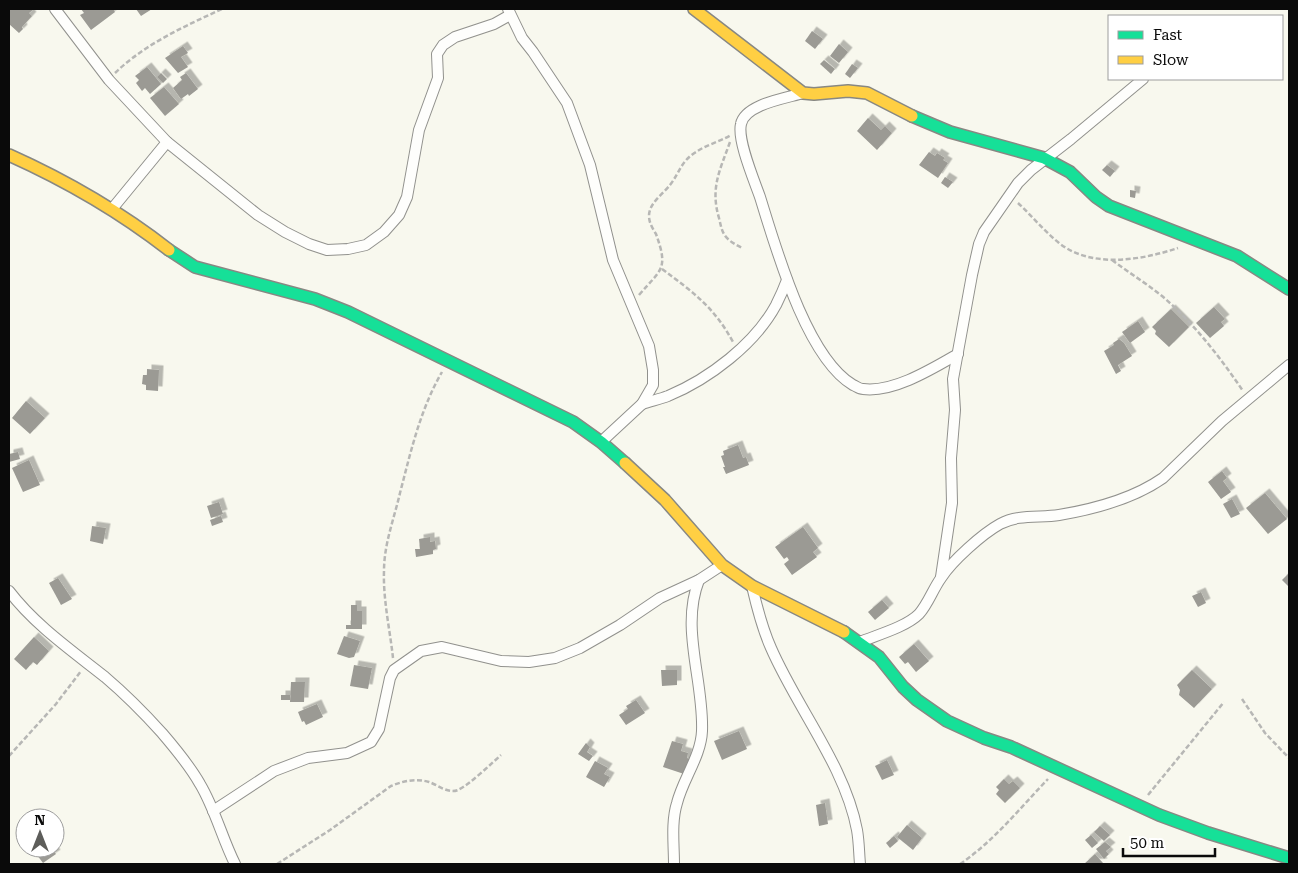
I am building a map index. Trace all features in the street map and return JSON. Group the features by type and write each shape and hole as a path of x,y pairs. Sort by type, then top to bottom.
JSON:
{"street":[{"path":"55,9 109,80 167,142 258,215 285,232 309,244 327,250 348,249 366,245 384,232 398,216 407,197 419,130 438,78 437,54 443,45 456,37 494,24 509,12 522,38 567,103 590,165 613,260 649,346 653,370 653,385 642,404 600,442"},
{"path":"694,9 803,93"},
{"path":"941,577 952,502 951,458 955,410 953,379 979,244 984,232 1018,183 1044,158 1071,139 1142,80"},
{"path":"958,354 905,381 881,389 861,390 845,380 827,360 810,332 793,296 743,147 741,123 746,114 763,104 803,93 848,91 867,93 894,108 950,132 1044,158 1070,172 1096,197 1109,206 1238,256 1289,288"},
{"path":"112,209 167,142"},
{"path":"9,155 80,190 131,220 178,257 195,267 315,299 348,312 573,422 600,442 665,500 722,565 752,586 845,632 860,642 879,657 903,687 917,700 947,721 1208,833 1289,858"},
{"path":"642,404 668,396 705,377 728,360 755,334 776,306 787,280"},
{"path":"860,642 899,626 919,614 941,577 986,533 1007,520 1059,515 1104,505 1152,485 1163,478 1222,421 1289,365"},
{"path":"213,811 274,771 308,758 347,753 371,742 379,729 390,678 394,670 421,651 442,647 501,661 529,662 555,658 580,648 620,626 660,598 699,580 722,565"},
{"path":"674,864 676,805 696,756 702,734 702,707 691,620 691,602 699,580"},
{"path":"752,586 758,614 771,649 840,779 851,807 857,831 860,864"},
{"path":"9,591 18,603 124,695 162,734 200,784 235,864"}],"path":[{"path":"109,80 126,63 155,44 222,9"},
{"path":"632,303 662,269 663,257 650,222 649,214 652,205 671,184 681,165 688,157 696,151 734,133 717,176 715,197 722,230 728,240 742,248"},
{"path":"1009,195 1060,244 1075,254 1092,258 1135,258 1161,254 1198,240"},
{"path":"1111,259 1170,303 1193,325 1215,351 1248,399"},
{"path":"662,269 703,300 716,314 738,351"},
{"path":"394,670 384,572 386,550 390,528 422,414 432,390 448,362"},
{"path":"9,756 56,704 87,664"},
{"path":"1242,699 1265,732 1289,758"},
{"path":"1139,805 1224,702"},
{"path":"277,864 330,830 391,786 402,781 412,780 427,781 447,790 458,790 501,755"},
{"path":"960,864 975,854 1000,831 1058,769"}],"building":[{"path":"9,9 34,9 29,13 32,16 19,33 9,24"},
{"path":"81,9 113,9 115,12 91,30 80,15 84,13"},
{"path":"136,9 152,9 141,16"},
{"path":"812,31 823,39 815,49 805,41"},
{"path":"839,44 848,52 839,63 830,56"},
{"path":"183,46 188,53 181,57 188,67 178,73 165,58"},
{"path":"824,60 835,69 831,74 820,64"},
{"path":"852,64 858,68 850,78 845,74"},
{"path":"147,67 161,84 150,94 145,88 142,91 136,83 139,80 135,76"},
{"path":"161,73 167,79 163,83 157,77"},
{"path":"186,73 198,89 181,99 173,88 182,80 180,77"},
{"path":"164,87 179,104 165,116 150,98"},
{"path":"868,118 881,130 885,126 892,133 877,150 857,131"},
{"path":"929,152 935,156 937,153 945,158 943,160 948,163 938,178 919,165"},
{"path":"1107,165 1115,171 1110,177 1102,170"},
{"path":"945,177 953,182 948,188 941,183"},
{"path":"1130,190 1136,191 1135,198 1130,197"},
{"path":"1214,307 1225,319 1221,322 1224,326 1210,338 1196,323"},
{"path":"1171,309 1189,327 1169,347 1155,334 1156,331 1152,327"},
{"path":"1138,321 1145,332 1130,343 1122,332"},
{"path":"1119,339 1124,343 1132,356 1118,365 1121,371 1116,374 1104,351 1114,345 1113,343"},
{"path":"147,369 159,370 158,391 146,390 146,385 142,384 143,375 147,375"},
{"path":"26,401 45,418 30,434 12,418"},
{"path":"738,445 743,458 746,457 749,465 726,474 721,456 724,455 723,451"},
{"path":"18,452 20,459 9,462 9,454"},
{"path":"29,460 40,485 23,492 12,468"},
{"path":"1222,471 1227,478 1223,481 1231,492 1221,499 1208,482"},
{"path":"1265,493 1287,519 1268,534 1246,508"},
{"path":"1232,499 1240,514 1231,518 1223,504"},
{"path":"219,502 223,514 211,518 207,506"},
{"path":"221,516 223,522 212,526 210,520"},
{"path":"92,526 106,528 103,544 90,541"},
{"path":"803,527 818,548 813,552 817,557 792,575 784,564 789,560 787,557 784,559 775,547"},
{"path":"430,537 430,542 435,541 436,549 433,550 433,554 416,557 415,549 420,549 419,539"},
{"path":"1289,573 1289,585 1288,586 1282,580"},
{"path":"58,578 72,599 61,605 49,583"},
{"path":"1201,592 1206,603 1198,607 1192,596"},
{"path":"882,600 889,608 875,620 868,612"},
{"path":"351,605 357,605 357,611 362,611 362,629 346,629 346,625 351,625"},
{"path":"344,636 360,641 354,657 349,658 337,654"},
{"path":"34,637 49,651 37,665 33,662 26,670 14,659"},
{"path":"914,644 929,661 916,672 908,662 905,664 899,657"},
{"path":"354,665 372,668 368,689 350,686"},
{"path":"661,670 677,670 677,685 662,686"},
{"path":"1192,670 1212,689 1194,708 1179,695 1180,690 1177,685"},
{"path":"291,682 305,682 304,702 290,702"},
{"path":"281,695 290,695 290,700 281,700"},
{"path":"636,700 645,713 626,725 619,715 628,709 626,706"},
{"path":"317,704 323,717 306,725 304,721 302,722 298,712"},
{"path":"739,731 747,749 722,760 714,741"},
{"path":"672,741 683,744 681,751 688,753 687,758 692,760 687,775 663,767"},
{"path":"586,743 590,747 587,752 593,756 589,761 578,754"},
{"path":"887,760 894,775 882,780 875,766"},
{"path":"595,761 608,768 604,774 610,777 604,787 586,777"},
{"path":"1004,779 1009,784 1013,781 1020,788 1005,803 996,794 999,790 996,787"},
{"path":"825,803 828,824 819,826 816,805"},
{"path":"907,825 922,838 913,850 897,837"},
{"path":"1100,826 1110,835 1104,841 1094,832"},
{"path":"1091,835 1098,843 1092,848 1085,840"},
{"path":"894,836 898,841 890,848 886,843"},
{"path":"1105,842 1111,847 1106,851 1109,854 1104,859 1096,849"},
{"path":"1095,854 1103,863 1084,864"},
{"path":"39,858 50,858 43,863"}],"traffic: fast":[{"path":"912,116 950,132 1044,158 1070,172 1096,197 1109,206 1237,256 1289,289"},
{"path":"169,250 195,267 315,299 348,312 573,422 601,442 625,463"},
{"path":"844,632 879,657 903,687 917,700 947,721 984,738 1011,747 1159,815 1208,833 1289,858"}],"traffic: slow":[{"path":"694,9 803,93 848,91 867,93 912,116"},
{"path":"9,155 51,175 92,198 131,222 169,250"},
{"path":"625,463 665,500 722,565 752,586 844,632"}]}
